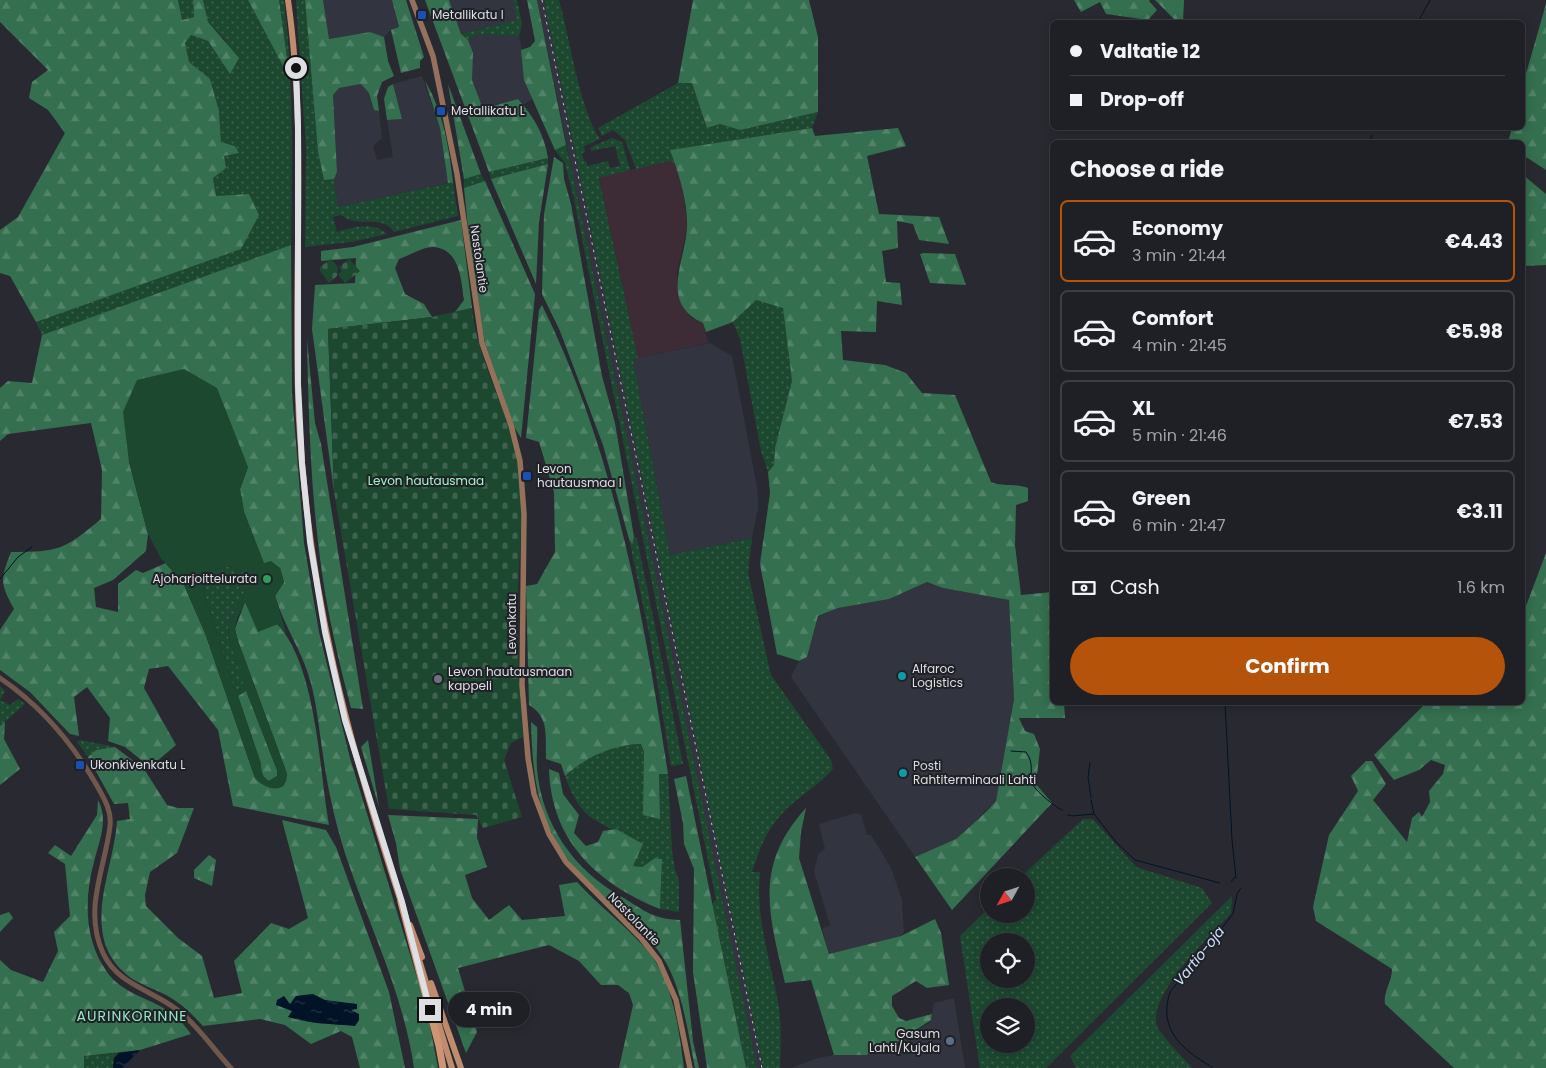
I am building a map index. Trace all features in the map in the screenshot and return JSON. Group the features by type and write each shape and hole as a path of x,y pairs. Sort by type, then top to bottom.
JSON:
{"highway":[{"path":"288,0 298,107 298,384 302,463 310,542 325,632 345,720 452,1068"},
{"path":"402,902 443,1068"},
{"path":"402,902 461,1068"}],"main road":[{"name":"Nastolantie","path":"412,0 433,56 457,174 480,335 518,448"},
{"name":"Levonkatu","path":"518,448 523,506 522,676 528,758 534,794 543,821 556,848 578,877"},
{"name":"Nastolantie","path":"578,877 641,938 659,961 676,1000 690,1068"}],"street":[{"path":"0,678 34,703 68,740 78,752 109,808 110,826 97,884 95,908 96,932 103,952 113,968 127,981 181,1012 231,1068"}],"shaded area":[{"path":"323,0 392,0 399,28 391,30 384,37 370,32 328,39"},
{"path":"449,0 513,0 518,20 461,34"},
{"path":"537,0 544,0 763,1068 757,1068 745,1013"},
{"path":"476,34 519,36 532,99 523,105 518,99 483,110 472,80 468,40"},
{"path":"422,76 440,128 448,183 338,207 334,179 337,172 333,95 339,88 361,84 369,93 374,110 379,111 382,138 373,146 377,160 393,157 387,120 402,119 393,84"},
{"path":"669,161 675,163 681,178 687,229 677,272 678,290 684,309 691,318 703,323 708,343 638,358 599,177"},
{"path":"710,343 732,356 757,487 758,507 752,538 670,555 633,359"},
{"path":"927,582 943,588 1009,600 1014,699 996,801 956,839 915,857 791,677 799,661 807,657 818,617 838,608 889,599"},
{"path":"856,813 861,815 867,835 871,835 891,868 902,900 904,932 901,936 829,954 822,929 830,925 814,871 818,854 825,849 819,824"},
{"path":"954,998 965,1068 791,1068 818,1058 834,1055 866,1055 883,1049 928,1024 931,1020 934,1003"}],"green space":[{"path":"0,0 178,0 182,20 194,17 193,0 203,0 208,22 239,58 230,74 208,41 191,35 185,43 189,62 210,79 219,111 221,142 235,146 239,153 224,156 226,168 213,178 216,196 249,194 259,215 241,249 36,322 10,276 0,273 0,230 18,217 65,133 48,110 29,98 32,82 48,70 0,22"},
{"path":"178,0 193,0 194,17 181,20"},
{"path":"203,0 248,0 290,78 279,0 284,0 287,30 291,91 291,245 42,335 36,322 241,248 216,196 213,177 224,156 239,153 235,146 221,142 219,111 210,80 189,62 185,43 190,35 208,41 230,74 226,41 208,22"},
{"path":"248,0 279,0 290,79"},
{"path":"296,0 305,0 318,152 324,180 334,179 338,207 453,182 458,216 394,232 390,227 379,222 350,220 340,215 333,217 337,232 369,226 382,230 387,234 351,242 305,247 306,149"},
{"path":"305,0 323,0 329,39 370,32 384,37 388,61 394,76 382,82 377,96 379,111 374,110 369,93 361,84 339,88 333,95 337,172 334,179 324,180 318,152"},
{"path":"392,0 406,0 424,57 420,61 420,68 401,73 391,30 399,27"},
{"path":"425,0 449,0 461,34 468,40 473,53 472,80 483,109 518,99 538,126 548,158 489,172"},
{"path":"513,0 517,0 522,24 519,36 477,34 468,40 461,34 517,20"},
{"path":"527,0 537,0 566,145 555,150 524,80 521,50 530,47 535,41"},
{"path":"544,0 559,0 586,110 600,139 584,146 585,152 582,153 584,161 586,161 587,166 608,161 610,168 620,166 615,146 591,151 591,147 612,138 622,142 630,170 599,178 638,358 633,359 670,555 752,538 748,573 771,675 831,760 833,769 792,804 775,822 763,843 752,872 760,872 761,921 780,1019 780,1068 763,1068"},
{"path":"693,0 809,0 818,37 818,112 740,130 720,124 707,128 692,83 678,83"},
{"path":"1074,0 1150,0 1157,10 1148,20 1106,14 1100,2 1081,12"},
{"path":"1155,0 1184,0 1183,20 1175,20"},
{"path":"1546,4 1546,170 1525,156 1525,140 1509,140 1511,130 1525,130 1525,77"},
{"path":"425,81 441,117 453,182 448,183 440,128"},
{"path":"678,83 692,83 707,128 720,124 740,130 818,112 812,128 671,150 675,163 669,161 636,169 625,140 613,130 602,136 598,128"},
{"path":"393,84 402,119 387,120 384,99 388,87"},
{"path":"448,84 481,174 464,179"},
{"path":"812,128 815,136 898,128 906,146 867,156 879,214 939,217 949,244 919,240 913,224 897,221 898,248 882,251 886,282 900,283 902,305 877,301 876,332 841,331 843,360 885,365 906,373 922,393 955,395 991,482 1028,488 1028,501 1016,505 1015,545 1021,595 1050,592 1050,705 1064,705 1065,718 1019,718 1025,731 1034,734 1040,749 1036,784 1052,803 991,868 980,868 980,880 952,910 915,857 956,839 996,801 1014,699 1009,600 943,588 927,582 889,599 838,608 818,616 807,657 799,661 777,654 760,564 770,493 768,472 774,465 775,448 792,381 783,308 756,300 733,322 706,332 703,323 690,315 682,304 678,293 687,218 677,169 670,150"},
{"path":"566,145 757,1068 746,1068 712,905 716,899 574,199 565,163 555,150"},
{"path":"554,157 563,163 564,179 571,204 602,376 615,423 634,537 632,544 603,445 560,331 542,294 544,214"},
{"path":"548,158 548,164 491,179 489,172"},
{"path":"548,164 539,222 536,284 491,179"},
{"path":"481,174 485,181 464,188 464,179"},
{"path":"1525,176 1546,194 1546,265 1525,266"},
{"path":"485,181 535,294 521,438 514,427 485,343 471,258 464,188"},
{"path":"461,220 472,308 455,312 464,300 458,266 449,253 442,249 429,247 399,259 395,268 405,294 424,304 432,317 328,329 334,492 312,329 315,285 355,283 356,258 321,261 321,251 353,247"},
{"path":"291,245 292,393 304,543 319,632 350,758 427,1010 438,1068 414,1068 395,989 344,849 330,795 316,708 307,669 283,618 275,596 284,582 280,568 264,564 244,512 240,489 248,467 129,462 148,534 146,551 113,580 94,588 96,607 118,612 118,584 136,570 143,573 166,563 184,585 205,633 255,778 283,785 287,775 286,771 235,629 245,602 275,622 292,645 309,694 319,749 329,825 233,806 218,730 168,666 149,669 144,688 176,745 150,767 125,747 108,741 110,718 87,687 74,697 79,736 70,734 30,692 0,670 0,630 14,609 6,593 3,581 3,575 11,552 51,550 60,547 78,537 101,519 102,470 91,423 8,434 0,441 0,388 8,381 32,383 42,335"},
{"path":"920,254 955,254 966,285 930,283"},
{"path":"331,259 338,267 337,276 329,283 320,271 320,267"},
{"path":"349,259 360,271 345,283 338,274 342,271 339,267"},
{"path":"756,299 783,307 792,381 775,448 774,465 768,472 761,451 740,339 733,323"},
{"path":"542,305 567,360 589,417 607,475 637,594 668,774 659,774 660,819 643,815 644,752 641,744 620,746 600,753 581,763 565,776 561,764 546,759 545,728 536,710 529,705 526,586 537,584 555,552 554,492 539,442 526,438 539,310"},
{"name":"Levon hautausmaa","path":"472,308 480,347 513,441 518,460 521,493 518,630 523,737 511,743 504,760 522,817 483,828 476,815 389,809 334,492 328,329 432,317"},
{"path":"307,339 315,423 321,444 363,709 351,708 334,638 321,564 313,489"},
{"name":"Ajoharjoittelurata","path":"184,369 217,388 248,467 240,489 244,512 264,563 271,561 280,568 284,582 275,596 286,633 278,624 258,632 245,602 237,619 235,629 286,771 287,778 282,787 272,788 266,786 255,778 205,633 184,585 160,557 148,534 129,462 123,412 137,380","holes":["226,566 238,569 251,579 229,623 228,635 243,683 239,691 235,688 232,681 204,593 207,579 210,575","246,691 277,770 277,776 269,781 262,774 261,764 238,696"]},
{"path":"634,537 637,538 683,764 671,766 650,638 629,539 632,544"},
{"path":"1546,553 1546,1068 1454,1068 1385,1004 1385,995 1392,969 1316,921 1313,907 1329,835 1358,791 1351,776 1366,761 1372,761 1386,784 1373,800 1407,842 1412,818 1419,812 1422,817 1430,802 1429,791 1443,774 1445,765 1431,760 1419,770 1394,780 1374,755 1424,705 1525,705 1525,609"},
{"path":"226,566 238,569 251,579 229,623 228,635 244,683 239,691 234,688 204,593 207,579 210,575"},
{"path":"0,686 5,691 0,700"},
{"path":"246,690 277,770 277,776 269,781 262,774 261,764 238,696"},
{"path":"18,699 25,704 0,726 0,700 10,705"},
{"path":"5,722 4,739 20,769 0,785 0,726"},
{"path":"531,722 537,727 537,769 540,789 553,827 563,844 589,873 605,886 649,913 663,918 680,920 693,1041 699,1068 695,1068 678,990 657,949 643,933 596,891 578,872 563,853 552,834 538,794 534,772"},
{"path":"80,740 115,747 96,750 88,757 77,742"},
{"path":"368,740 379,807 361,747"},
{"path":"641,743 660,818 659,774 668,774 672,851 679,881 679,912 660,909 662,859 655,858 641,867 633,866 616,829 611,829 595,820 583,810 571,791 565,776 590,757 620,746"},
{"path":"115,747 144,769 167,805 178,808 194,808 177,853 150,872 145,895 146,906 178,938 202,956 214,998 242,993 234,961 271,923 289,929 308,918 282,820 326,830 336,847 389,992 405,1068 360,1068 352,1037 341,1031 311,1044 285,1025 260,1019 203,1026 177,1002 131,978 114,962 105,944 102,904 117,821 130,819 128,803 114,804 88,757 96,750"},
{"path":"549,769 559,773 563,794 579,815 574,833 586,846 598,842 603,831 616,829 643,844 633,866 642,867 655,858 662,859 660,909 616,886 597,872 581,856 568,838 558,817 552,794"},
{"path":"686,776 746,1068 707,1068 693,972 694,869 684,844 683,823 674,779"},
{"path":"98,800 103,815 103,823 91,876 88,918 90,933 99,960 107,972 120,985 171,1012 191,1034 140,1050 84,1056 84,1068 0,1068 0,960 11,970 43,982 58,951 54,932 70,916 65,864 48,853 55,845 71,856 97,815"},
{"path":"806,808 801,832 799,858 829,954 901,936 935,919 941,933 949,985 927,988 916,981 892,996 892,1006 899,1018 906,1021 932,1014 931,1020 896,1043 866,1055 834,1055 811,980 785,983 771,913 772,871 778,850 789,829"},
{"path":"388,815 478,819 477,838 487,867 465,875 472,898 489,920 509,905 522,920 565,916 559,885 577,882 638,940 655,961 669,990 677,1022 684,1068 619,1068 633,1005 629,993 618,985 601,985 579,961 549,945 458,968 477,1032 466,1053 400,869 396,843"},
{"path":"1083,819 1093,819 1136,867 1202,888 1212,903 1046,1068 980,1068 960,936 980,917 980,923 1035,923 1035,868 1031,868"},
{"path":"209,855 216,860 212,886 194,878 194,870"},
{"path":"1232,896 1231,913 1196,950 1171,982 1156,1013 1159,1030 1192,1068 1076,1068 1070,1056"},
{"path":"9,912 13,918 0,932 0,915"},
{"path":"119,1053 114,1058 113,1068 84,1068 84,1056"}],"water":[{"path":"313,994 325,1000 357,1004 357,1009 351,1010 359,1014 359,1020 355,1026 305,1021 288,1017 292,1011 276,1005 277,1000 284,996 290,1004 296,996"},
{"path":"140,1050 122,1068 113,1068 114,1058 119,1053"}],"waterway":[{"name":"Vartio-oja","path":"1419,20 1430,0"},
{"name":"Vartio-oja","path":"1370,140 1372,135"},
{"path":"0,579 18,557 32,547"},
{"name":"Vartio-oja","path":"1225,705 1232,840 1236,878"},
{"path":"1011,751 1026,752 1031,762 1031,780 1035,788 1062,810"},
{"path":"1090,763 1088,777 1091,797"},
{"path":"1091,800 1094,814"},
{"path":"1068,815 1094,814 1116,842 1135,860 1220,883"},
{"name":"Vartio-oja","path":"1231,882 1235,877"},
{"name":"Vartio-oja","path":"1212,1067 1191,1053 1175,1037 1167,1017 1167,1005 1170,992 1233,914 1237,894 1241,888"}],"railway":[{"path":"542,0 762,1068"}],"place":[{"name":"Metallikatu I","path":"422,15"},
{"name":"Metallikatu L","path":"441,111"},
{"name":"Levon hautausmaa I","path":"527,476"},
{"name":"Ajoharjoittelurata","path":"267,579"},
{"name":"Alfaroc Logistics","path":"902,676"},
{"name":"Levon hautausmaan kappeli","path":"438,679"},
{"name":"Ukonkivenkatu L","path":"80,765"},
{"name":"Posti Rahtiterminaali Lahti","path":"903,773"},
{"name":"Gasum Lahti/Kujala","path":"950,1041"}],"district":[{"name":"AURINKORINNE","path":"132,1016"}],"route":[{"path":"296,68 298,107 298,384 302,463 310,542 325,632 345,720 368,800 402,902 430,1010"}]}
